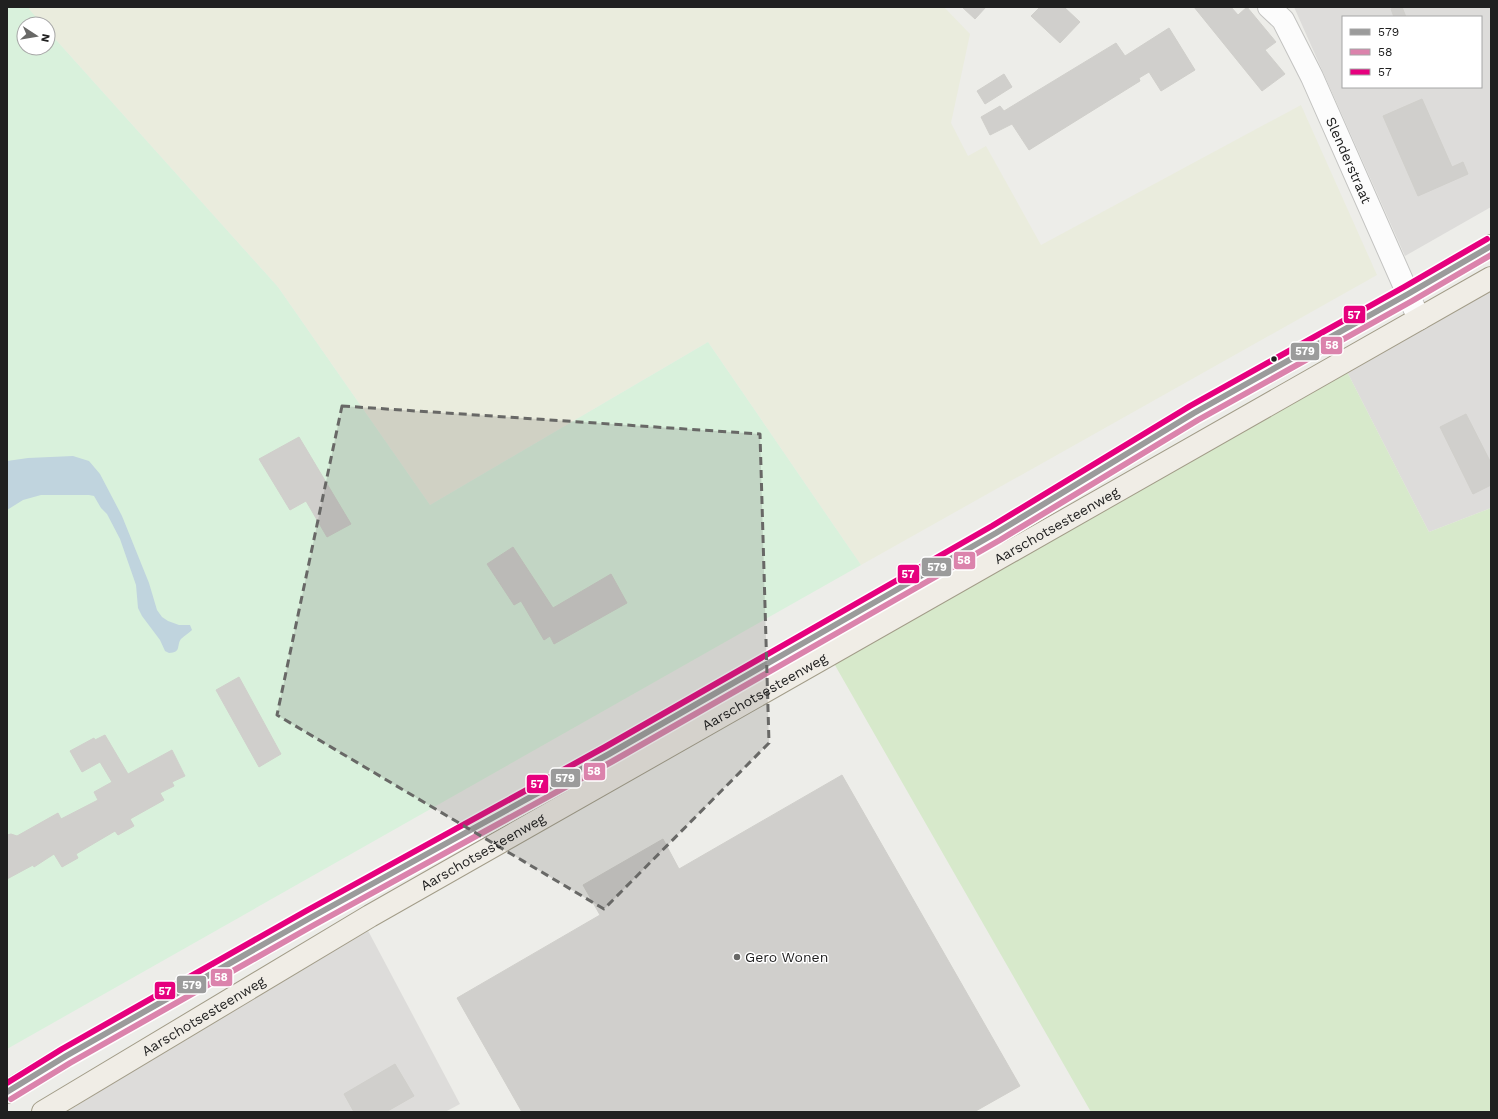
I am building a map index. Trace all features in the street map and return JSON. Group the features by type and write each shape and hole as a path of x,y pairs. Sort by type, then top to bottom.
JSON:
{"main road":[{"name":"Aarschotsesteenweg","path":"7,1092 66,1056 310,918 630,742 996,533 1194,413 1491,246"},
{"name":"Aarschotsesteenweg","path":"43,1112 370,916 1491,278"}],"street":[{"name":"Slenderstraat","path":"1269,7 1283,20 1312,77 1419,319"}],"highlighted area":[{"path":"342,406 760,434 769,743 604,909 277,715"}],"shaded area":[{"path":"30,7 944,7 970,34 951,123 968,156 986,146 1041,245 1301,105 1377,275 861,565 708,342 430,505 278,287 56,40 56,16 35,16 28,9"},
{"path":"1294,7 1491,7 1491,207 1405,256"},
{"path":"1491,280 1491,508 1429,532 1342,362"},
{"path":"365,925 460,1104 445,1112 67,1112"}],"green space":[{"path":"7,7 30,7 29,9 35,16 16,16 16,56 56,56 56,40 278,287 430,505 708,342 861,565 7,1049"},
{"path":"1342,362 1429,532 1491,508 1491,1112 1091,1112 828,653"}],"water":[{"path":"73,456 89,461 100,474 122,516 149,583 157,610 162,617 168,621 179,625 190,625 192,630 181,639 176,651 169,653 165,651 160,640 142,616 138,608 136,585 120,539 107,514 101,508 94,496 41,495 23,500 7,510 7,461 28,458"}],"building":[{"path":"962,7 986,7 975,19"},
{"path":"1040,7 1064,7 1080,22 1060,43 1031,16"},
{"path":"1194,7 1231,7 1238,15 1247,7 1276,42 1265,50 1285,74 1262,91"},
{"path":"1402,7 1406,16 1394,16 1391,9"},
{"path":"1169,28 1195,70 1161,91 1149,72 1139,78 1140,81 1029,150 1012,124 990,135 981,117 1000,106 1004,111 1116,43 1125,56"},
{"path":"1004,74 1012,87 985,104 977,91"},
{"path":"1422,99 1452,167 1463,162 1468,174 1418,196 1383,116"},
{"path":"1466,414 1491,463 1491,485 1473,494 1440,427"},
{"path":"299,437 351,524 327,537 306,501 290,510 259,459"},
{"path":"513,547 553,608 611,574 627,603 554,644 550,636 544,640 521,601 514,605 487,564"},
{"path":"239,677 281,754 259,767 216,690"},
{"path":"105,735 128,774 172,750 185,776 172,782 174,786 160,793 164,800 130,819 134,826 118,835 115,831 76,854 78,858 62,867 54,854 34,867 33,865 7,879 7,835 11,834 17,836 58,813 61,819 98,800 94,792 112,782 100,762 82,772 70,751 94,738 95,740"},
{"name":"Gero Wonen","path":"842,775 1020,1086 974,1112 522,1112 457,998 600,915 583,885 663,839 679,869"},
{"path":"395,1064 414,1096 386,1112 354,1112 344,1094"}],"transit line":[{"name":"57","path":"7,1083 62,1049 306,911 605,747 992,526 1190,406 1487,239"},
{"name":"579","path":"7,1092 66,1056 310,918 609,754 996,533 1194,413 1491,246"},
{"name":"58","path":"11,1099 70,1063 314,925 613,761 1000,540 1198,420 1412,301 1491,255"}],"place":[{"name":"Gero Wonen","path":"737,957"}]}
